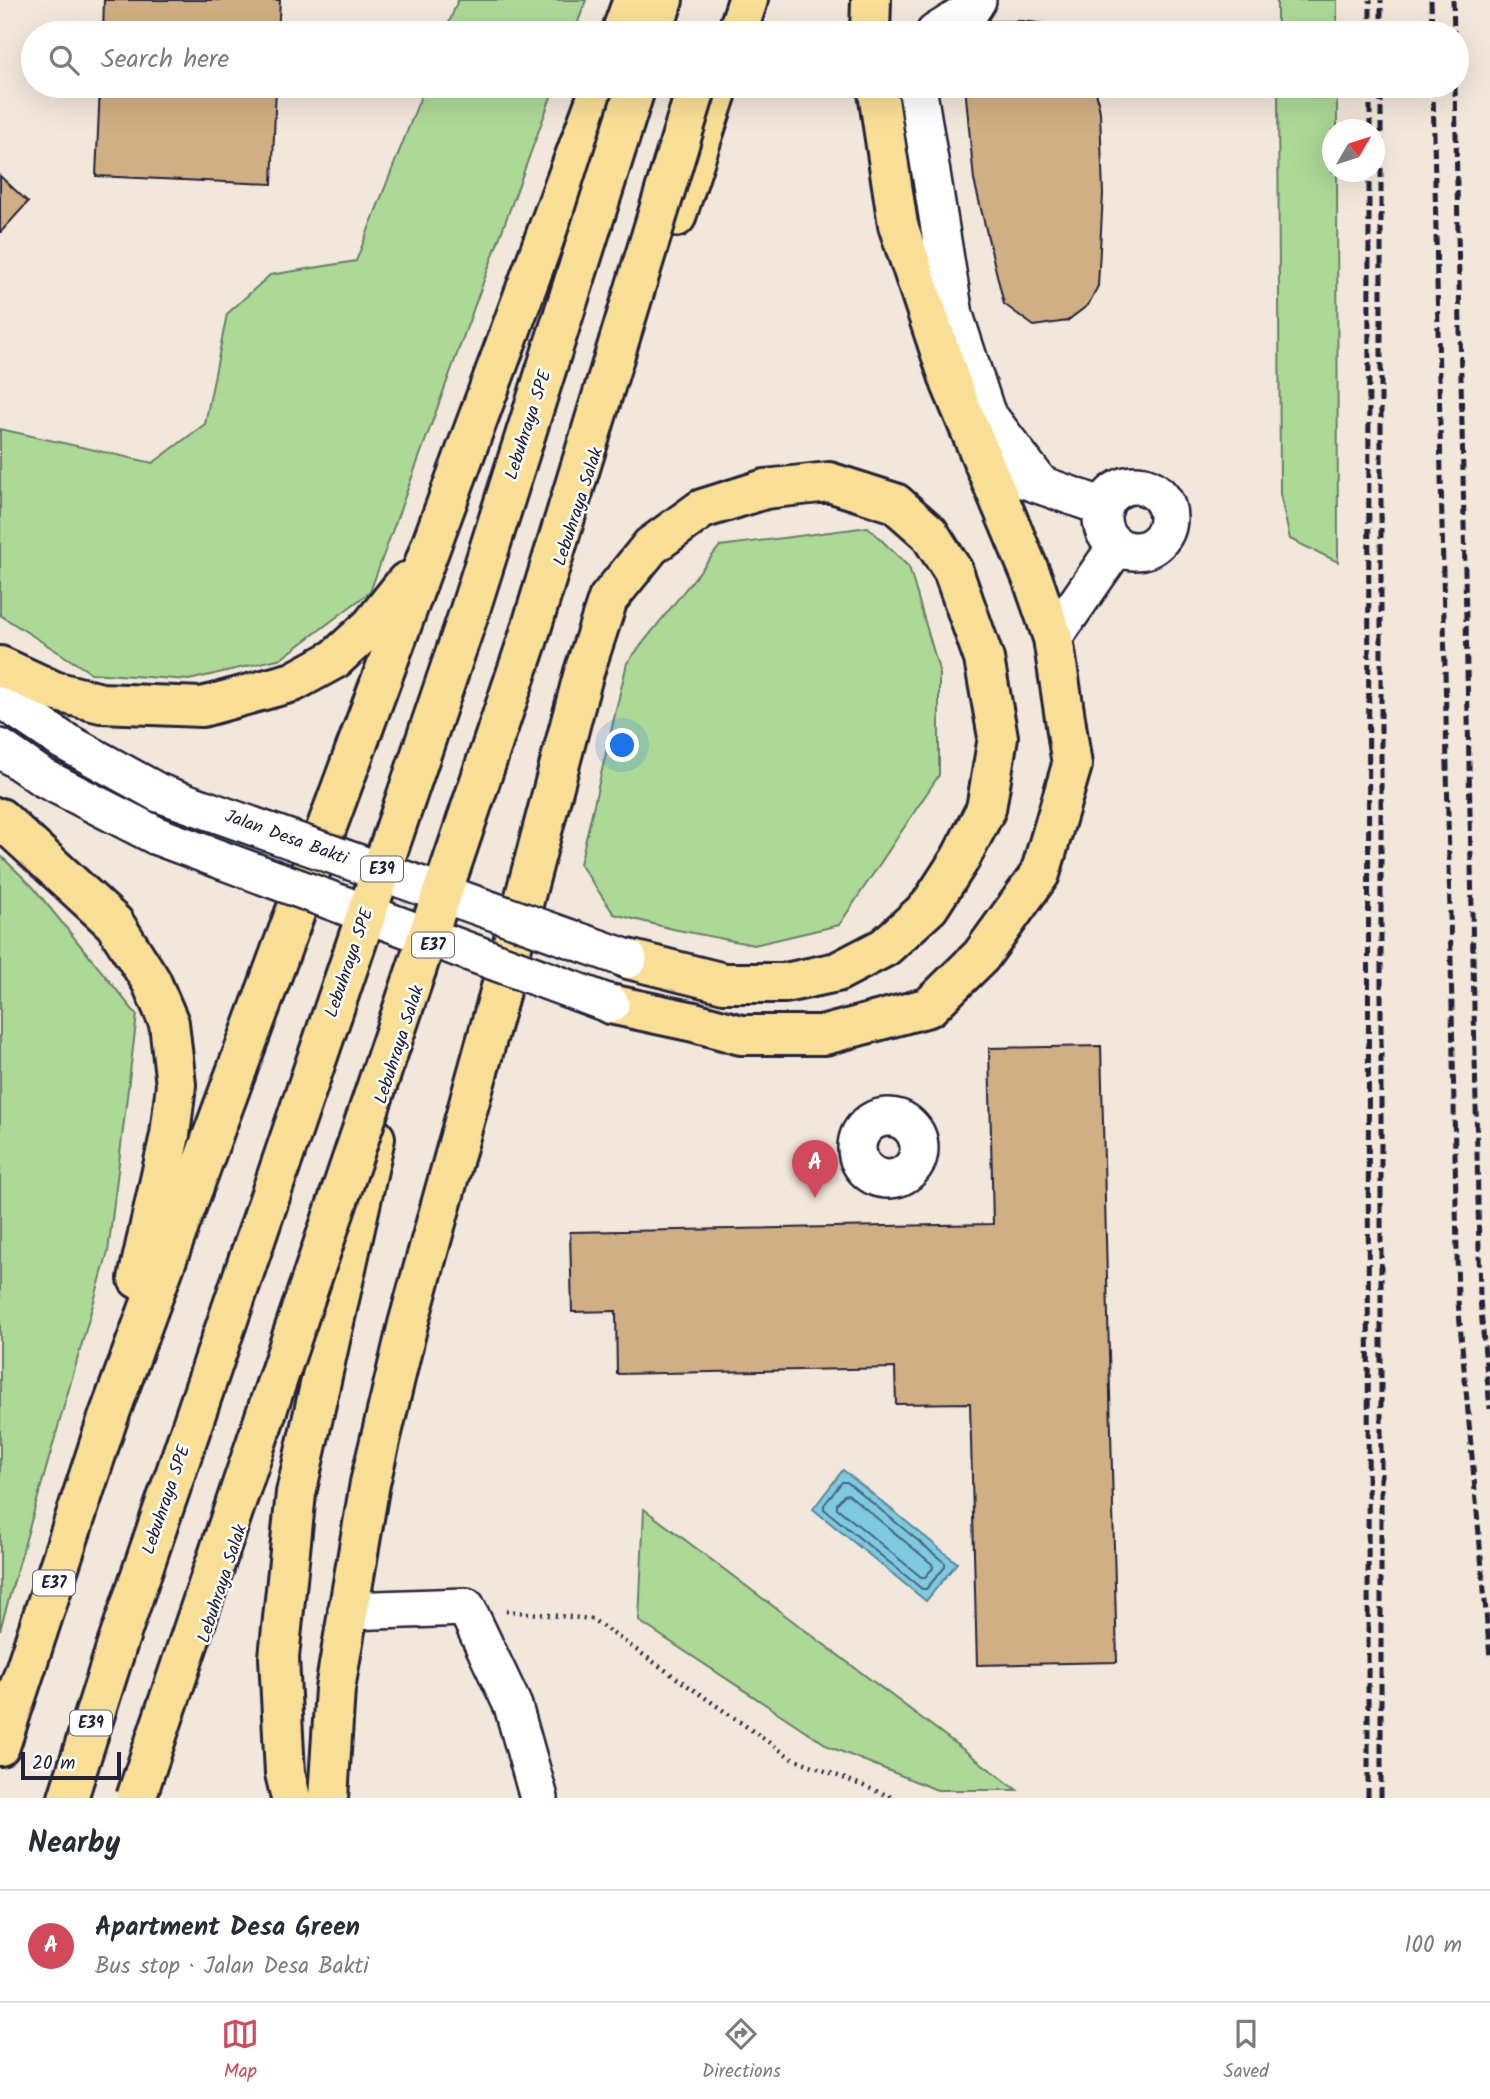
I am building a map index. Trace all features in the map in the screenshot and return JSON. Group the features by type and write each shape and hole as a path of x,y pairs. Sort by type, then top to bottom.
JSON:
{"highway":[{"path":"625,21 633,0"},
{"path":"657,21 663,0"},
{"path":"717,21 724,0"},
{"path":"741,21 748,0"},
{"path":"870,21 871,0"},
{"name":"E37","path":"0,1746 107,1421 597,98"},
{"name":"Lebuhraya SPE","path":"68,1798 468,617 632,98"},
{"path":"133,1798 527,642 693,98"},
{"name":"Lebuhraya Salak","path":"133,1798 199,1658 408,1018 715,98"},
{"path":"610,1004 741,1035 825,1035 929,1007 981,956 1040,874 1073,765 1053,638 1032,580 951,384 898,225 879,98"},
{"path":"328,1798 335,1689 370,1483 408,1324 584,672 608,599 651,546 702,509 765,489 829,482 895,503 929,533 953,571 984,659 998,737 986,809 960,859 929,906 885,947 837,972 785,983 724,983 628,959"},
{"path":"0,667 54,691 101,704 202,707 215,704 293,682 335,659 371,626 429,550"},
{"path":"0,818 114,923 152,981 169,1023 176,1085 170,1135 107,1421"},
{"path":"291,1798 285,1773 279,1657 296,1493 368,1164 408,1018"}],"street":[{"path":"954,21 970,11 977,0"},
{"path":"919,98 954,315 986,413 1040,484"},
{"path":"985,465 1104,507"},
{"path":"1137,485 1147,487 1164,501 1168,512 1165,533 1149,548 1128,550 1118,546 1104,529 1104,507 1116,491 1137,485"},
{"path":"1053,638 1118,546"},
{"name":"Jalan Desa Bakti","path":"0,698 62,740 159,793 628,959"},
{"path":"0,748 42,777 157,836 610,1004"},
{"path":"347,1611 466,1607 513,1706 539,1798"}],"path":[{"path":"466,1607 592,1619 790,1757 894,1798"}],"green space":[{"path":"458,0 586,0 578,21 450,21"},
{"path":"1277,0 1337,0 1337,21 1277,21"},
{"path":"420,98 551,98 370,592 282,658 189,680 91,673 0,615 0,429 153,463 205,424 227,314 270,275 356,261"},
{"path":"1278,98 1337,98 1337,119 1322,119 1322,182 1337,182 1338,562 1290,539 1280,494"},
{"path":"868,527 909,567 939,670 939,775 839,925 754,945 614,914 580,864 627,663 720,546"},
{"path":"0,855 33,887 137,1015 108,1252 0,1630"},
{"path":"644,1509 1017,1790 937,1790 830,1747 639,1621"}],"water":[{"path":"843,1470 957,1563 926,1601 813,1509"}],"building":[{"path":"104,0 280,0 279,21 103,21"},
{"path":"99,98 276,98 272,184 96,176"},
{"path":"966,98 1097,98 1103,194 1098,286 1088,305 1067,321 1034,326 1004,304 974,180"},
{"path":"0,176 28,202 0,233"},
{"path":"1101,1046 1117,1662 977,1665 970,1403 896,1404 895,1368 617,1374 616,1311 572,1312 570,1232 993,1224 989,1048"}],"railway":[{"path":"1370,0 1370,21"},
{"path":"1381,0 1381,21"},
{"path":"1431,0 1432,21"},
{"path":"1453,0 1454,21"},
{"path":"1370,98 1370,119"},
{"path":"1381,98 1381,1798"},
{"path":"1433,98 1458,1301 1490,1657"},
{"path":"1455,98 1480,1299 1490,1409"},
{"path":"1368,1798 1369,182"}],"place":[{"name":"Apartment Desa Green","path":"815,1198"}]}
